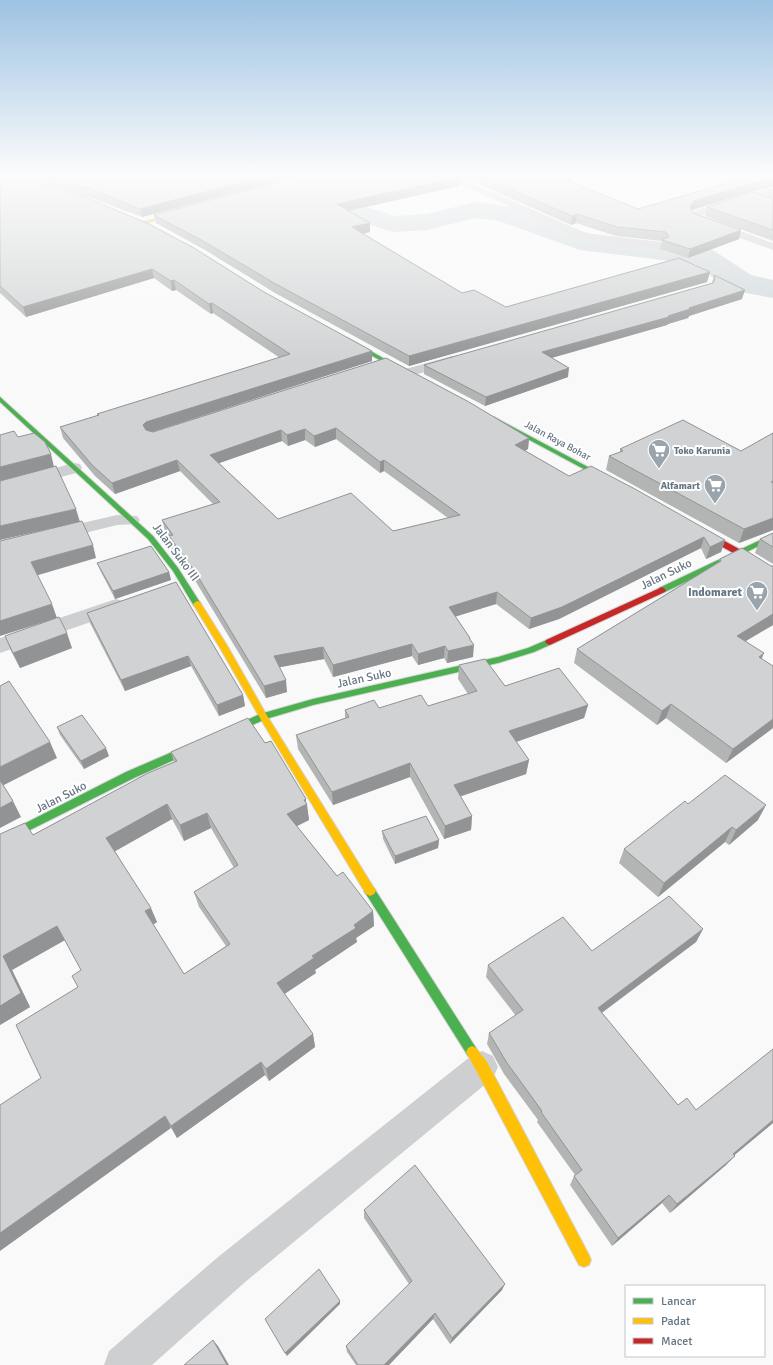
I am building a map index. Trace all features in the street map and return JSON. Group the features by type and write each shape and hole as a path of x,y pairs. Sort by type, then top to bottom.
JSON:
{"street":[{"path":"591,237 660,245"},
{"path":"742,237 773,247"},
{"path":"340,336 420,380"},
{"path":"407,373 464,357"},
{"path":"367,369 388,362"},
{"name":"Jalan Suko III","path":"0,399 131,520 142,528 178,571 224,647 263,716 394,930 482,1067 584,1260"},
{"name":"Jalan Raya Bohar","path":"482,413 620,486"},
{"path":"0,488 74,468"},
{"path":"0,548 117,520 131,520"},
{"path":"690,525 738,552 773,575"},
{"name":"Jalan Suko","path":"242,725 263,716 313,702 498,660 531,650 622,609 773,536"},
{"path":"162,590 185,583"},
{"path":"0,646 133,601"},
{"name":"Jalan Suko","path":"0,841 130,775 207,741"},
{"path":"123,1365 231,1270 482,1067"}],"building":[{"path":"0,237 173,237 194,248 264,292 372,351 146,422 143,425 146,430 153,432 386,358 469,402 529,438 515,445 569,476 591,466 725,540 710,547 704,537 562,607 531,618 497,592 449,607 474,645 448,651 445,646 418,654 412,644 333,665 323,647 274,656 286,680 264,686 194,570 169,536 173,535 162,520 220,502 177,460 112,483 92,465 60,427 290,354 212,303 209,304 174,280 171,281 152,269 23,307 0,286","holes":["336,428 380,462 384,460 460,515 393,531 351,493 278,519 210,455 281,430 287,435 305,429 314,436"]},
{"path":"195,237 368,237 462,293 474,290 506,307 679,258 710,272 409,356 274,283"},
{"path":"669,237 723,237 690,249 662,240"},
{"path":"714,275 745,290 689,308 690,309 668,316 669,317 542,352 569,368 486,397 424,365 713,283 715,279"},
{"path":"683,420 741,451 773,433 773,481 771,482 773,483 773,518 744,529 609,456 623,451 620,449"},
{"path":"14,431 18,437 34,433 45,442 51,454 0,467 0,435"},
{"path":"56,466 76,509 0,526 0,481"},
{"path":"82,521 93,545 31,562 52,604 0,621 0,541"},
{"path":"773,533 773,547 760,539"},
{"path":"151,546 169,572 113,591 97,563"},
{"path":"742,548 773,566 773,614 737,636 764,653 759,657 773,666 773,719 733,749 671,704 662,711 577,649 721,561 720,559"},
{"path":"176,582 243,695 217,705 188,656 121,680 87,613"},
{"path":"59,617 67,633 13,653 5,636"},
{"path":"485,659 505,686 559,668 588,705 509,731 529,760 454,785 472,816 445,826 410,763 332,792 296,735 349,717 345,710 374,700 379,708 421,695 428,706 477,691 459,665"},
{"path":"9,681 50,742 0,767 0,686"},
{"path":"82,715 106,748 81,761 57,727"},
{"path":"248,718 265,743 271,741 306,799 304,800 307,804 287,814 337,876 343,872 373,911 354,925 356,928 312,956 314,958 277,983 313,1034 266,1069 261,1062 171,1126 165,1116 0,1233 0,1105 41,1078 16,1025 78,987 72,976 81,970 57,926 3,956 21,993 0,1006 0,834 25,823 33,835 148,773 177,761 171,752","holes":["167,804 180,825 207,813 238,865 194,892 230,944 184,974 145,911 151,908 106,838"]},
{"path":"725,775 766,805 736,830 732,827 664,883 624,849 685,801 688,804"},
{"path":"0,780 13,801 0,808"},
{"path":"426,816 439,840 395,856 382,831"},
{"path":"669,896 703,929 598,1008 678,1105 687,1098 696,1110 773,1049 773,1120 733,1154 735,1156 677,1204 669,1195 618,1238 574,1176 582,1170 507,1063 489,1033 523,1010 488,965 563,917 592,951"},
{"path":"415,1165 505,1284 452,1338 435,1313 384,1365 358,1365 346,1346 412,1281 364,1210"},
{"path":"319,1269 340,1301 285,1353 265,1319"},
{"path":"213,1340 227,1365 184,1365"}],"waterway":[{"path":"568,237 580,241 703,256 741,283 773,289"}],"traffic: fast":[{"path":"346,339 408,374"},
{"path":"0,399 151,538 176,570 197,604"},
{"path":"492,418 614,483"},
{"path":"662,590 773,536"},
{"path":"250,722 263,716 313,702 498,660 531,650 549,642"},
{"path":"0,841 130,775 200,744"},
{"path":"370,891 472,1052"}],"traffic: slow":[{"path":"197,604 224,647 263,716 370,891"},
{"path":"472,1052 482,1067 584,1260"}],"traffic: jam":[{"path":"698,530 738,552 773,575"},
{"path":"549,642 662,590"}],"place":[{"name":"Toko Karunia","path":"659,470"},
{"name":"Alfamart","path":"715,504"},
{"name":"Indomaret","path":"757,612"}]}
